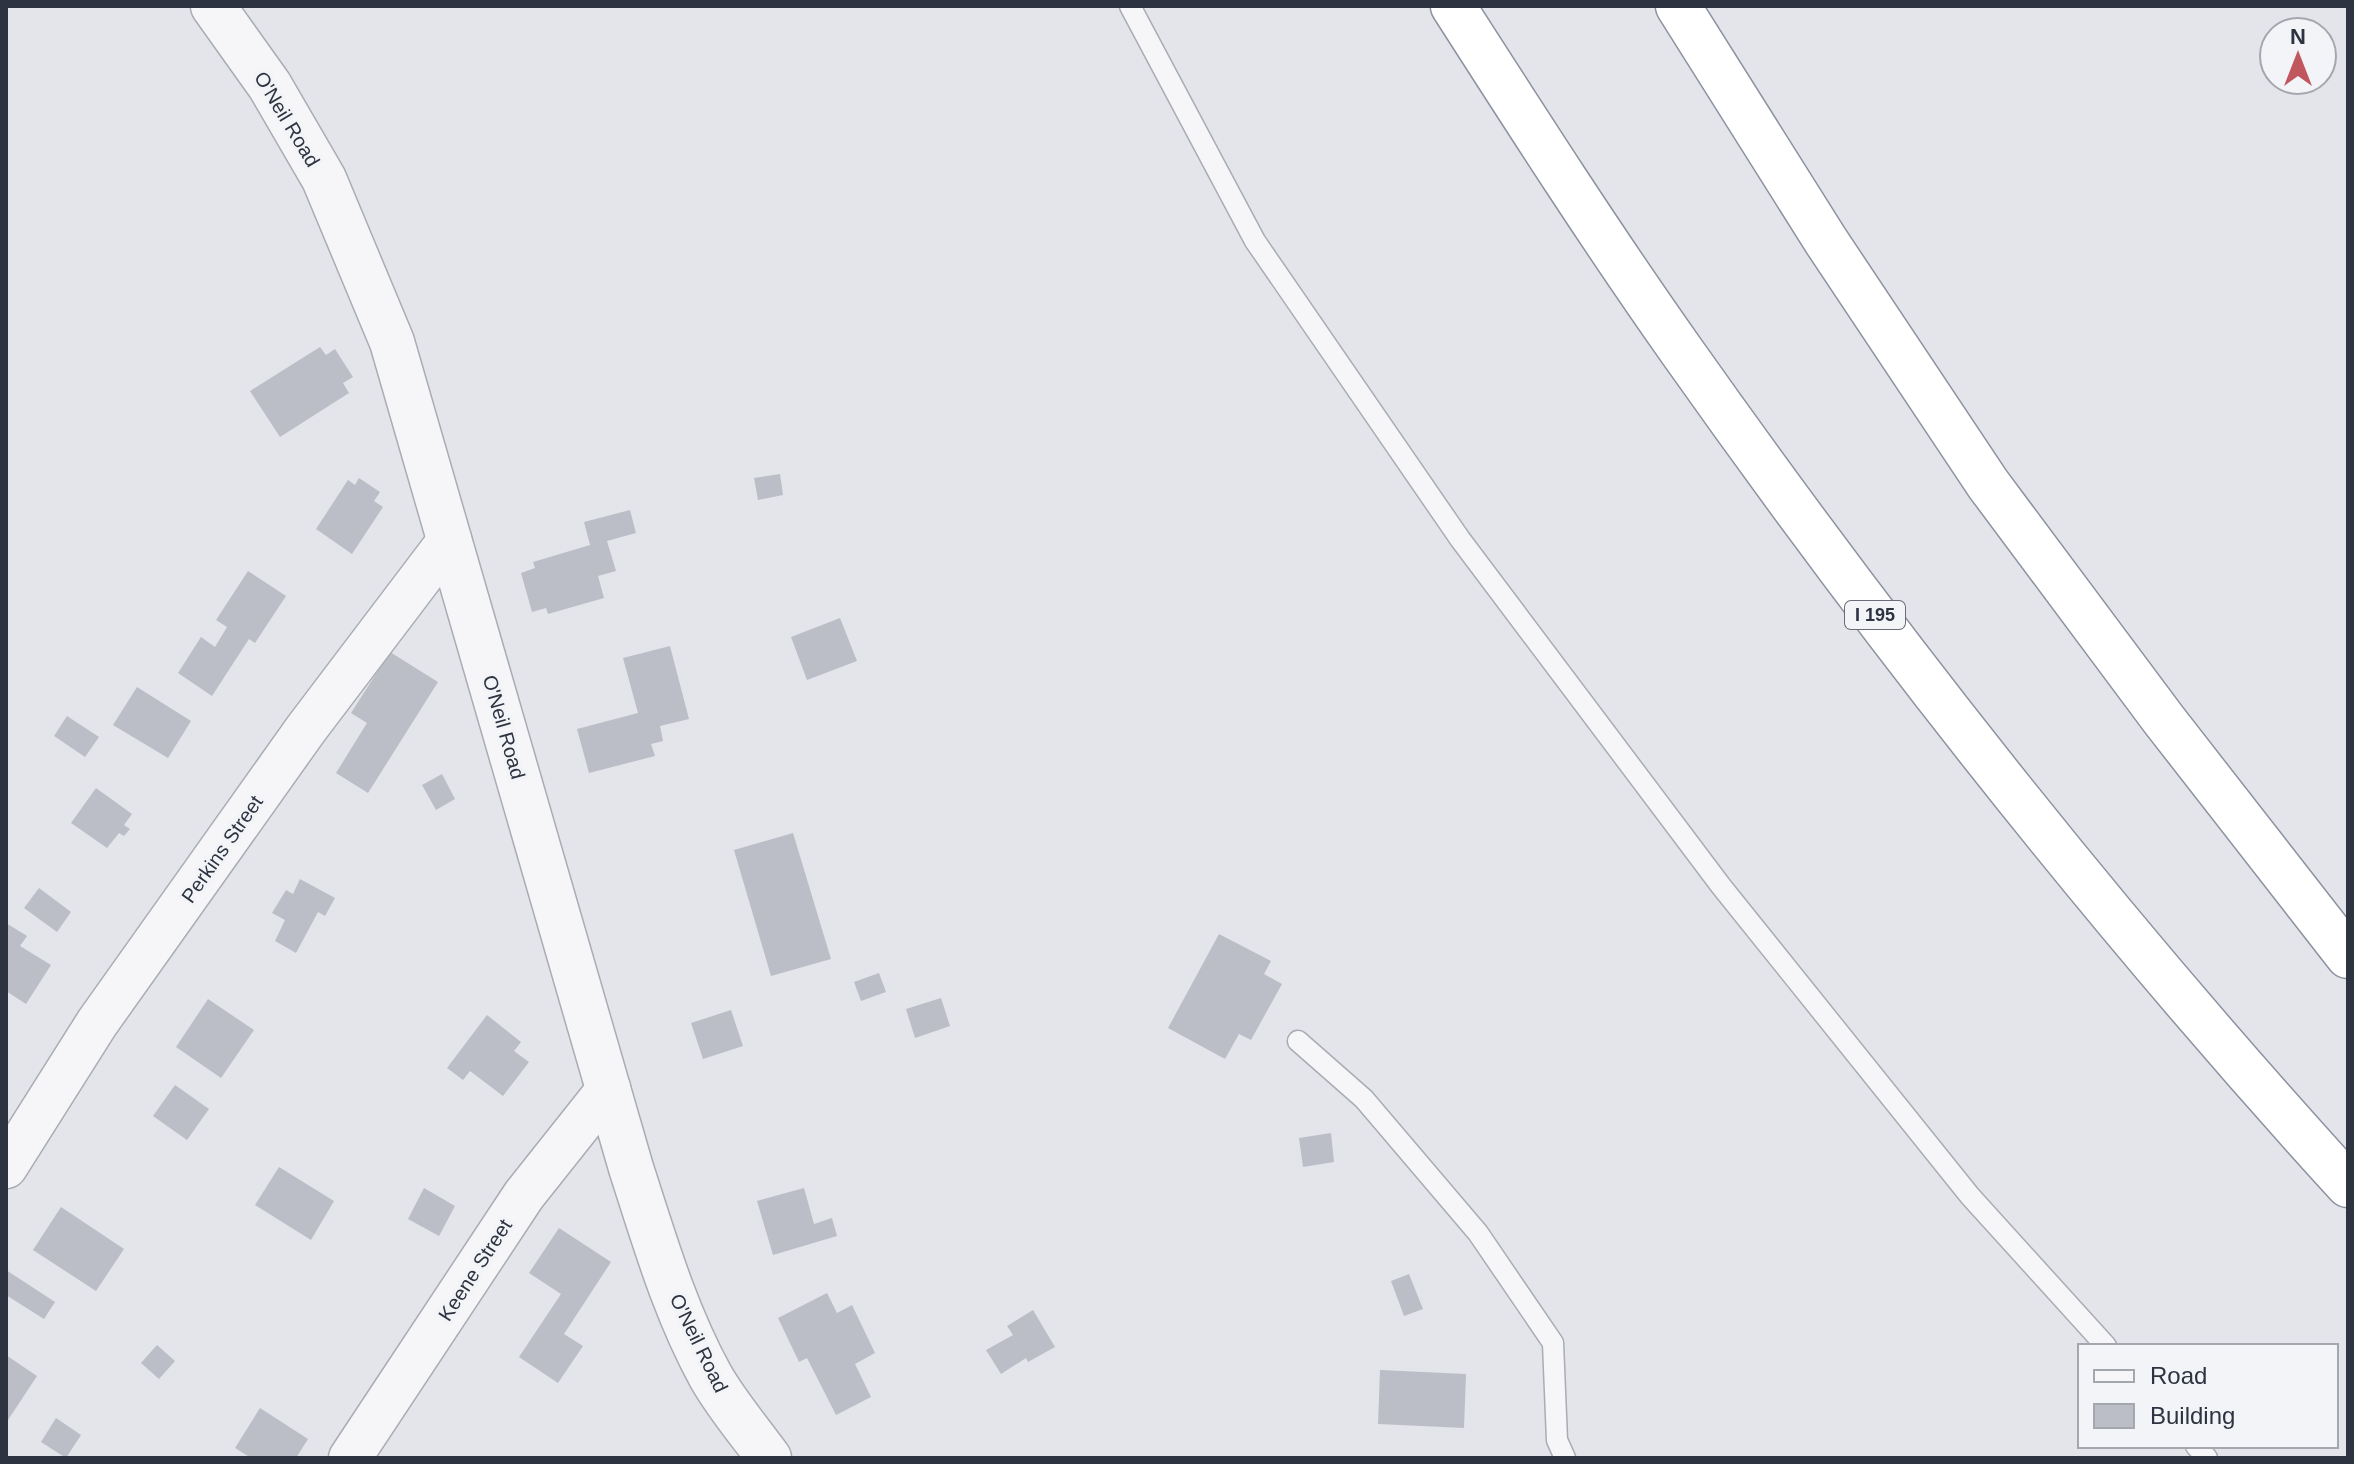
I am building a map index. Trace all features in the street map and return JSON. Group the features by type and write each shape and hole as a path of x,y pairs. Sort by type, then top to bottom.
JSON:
{"highway":[{"name":"I 195","path":"1453,6 1673,339 1838,567 1929,686 2115,917 2348,1185"},
{"path":"1678,6 1826,241 1988,484 2164,720 2348,956"}],"street":[{"name":"O'Neil Road","path":"213,6 270,86 324,179 392,342 631,1168 681,1314 712,1378 769,1458"},
{"name":"Perkins Street","path":"6,1167 97,1023 306,729 450,539"},
{"name":"Keene Street","path":"350,1458 524,1195 609,1088"}],"lane":[{"path":"1130,6 1255,241 1460,539 1721,886 1970,1196 2104,1344"},
{"path":"1298,1041 1364,1099 1478,1233 1553,1343 1557,1440 1565,1458"}],"building":[{"path":"320,347 326,355 335,349 353,377 343,383 349,393 280,437 250,391"},
{"path":"780,474 783,495 758,500 754,478"},
{"path":"359,478 380,492 374,501 383,507 352,554 316,529 348,480 355,485"},
{"path":"630,510 636,533 607,541 616,571 598,576 604,598 548,614 546,608 532,612 521,573 535,568 533,562 590,545 584,522"},
{"path":"248,571 286,596 255,643 249,639 212,696 178,673 201,637 215,647 227,627 216,620"},
{"path":"840,618 857,661 807,680 791,637"},
{"path":"670,646 689,719 660,726 663,741 651,744 655,756 589,773 577,729 638,713 623,658"},
{"path":"390,652 438,682 368,793 336,773 367,723 351,713"},
{"path":"137,687 191,721 168,758 113,725"},
{"path":"67,716 99,737 85,757 54,736"},
{"path":"442,774 455,799 436,810 422,785"},
{"path":"96,788 132,814 124,825 130,829 124,836 119,833 107,848 71,823"},
{"path":"793,833 831,959 771,976 734,850"},
{"path":"300,879 335,898 325,916 318,912 296,953 275,941 285,920 272,913 286,890 293,894"},
{"path":"39,888 71,912 57,932 24,908"},
{"path":"6,923 27,936 20,946 51,965 26,1004 6,991"},
{"path":"1219,934 1271,961 1264,974 1282,984 1251,1040 1239,1034 1225,1059 1168,1028"},
{"path":"879,973 886,992 861,1001 854,982"},
{"path":"941,998 950,1026 915,1038 906,1009"},
{"path":"208,999 254,1030 221,1078 176,1047"},
{"path":"731,1010 743,1046 703,1059 691,1023"},
{"path":"487,1015 521,1042 514,1051 529,1062 503,1096 470,1071 463,1080 447,1068"},
{"path":"175,1085 209,1109 187,1140 153,1116"},
{"path":"1331,1133 1334,1162 1303,1167 1299,1138"},
{"path":"279,1167 334,1201 311,1240 255,1205"},
{"path":"424,1188 455,1206 439,1236 408,1219"},
{"path":"804,1188 814,1224 832,1218 837,1236 773,1255 757,1201"},
{"path":"61,1207 124,1249 96,1291 33,1250"},
{"path":"559,1228 611,1262 564,1334 583,1346 558,1383 519,1357 561,1294 529,1273"},
{"path":"6,1270 55,1302 44,1319 6,1295"},
{"path":"1409,1274 1423,1309 1404,1316 1391,1281"},
{"path":"827,1293 837,1313 852,1305 875,1353 855,1364 871,1397 836,1415 807,1358 799,1362 778,1318"},
{"path":"1033,1310 1055,1347 1028,1362 1026,1358 1001,1374 986,1350 1013,1335 1007,1326"},
{"path":"157,1345 175,1361 159,1379 141,1363"},
{"path":"6,1355 37,1376 6,1423"},
{"path":"1380,1370 1466,1374 1464,1428 1378,1424"},
{"path":"260,1408 308,1439 296,1458 251,1458 235,1448"},
{"path":"56,1418 81,1435 66,1458 41,1442"}]}
